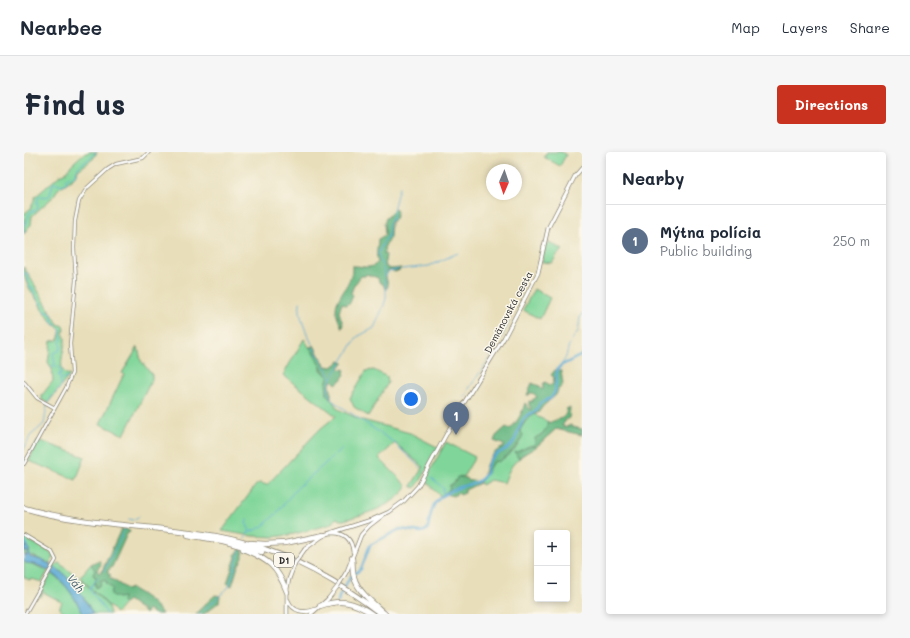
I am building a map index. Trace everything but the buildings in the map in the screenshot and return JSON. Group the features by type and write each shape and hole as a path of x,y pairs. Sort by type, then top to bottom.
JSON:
{"highway":[{"name":"D1","path":"24,510 69,521 205,534 240,542 287,558 311,570 346,590 381,614"},
{"name":"D1","path":"126,526 223,541 265,553 341,587"},
{"path":"240,542 280,544 324,535"},
{"path":"223,541 250,552 270,564 279,574 286,592"},
{"path":"353,557 353,576 356,583 385,614"},
{"name":"D1","path":"346,590 376,614"},
{"path":"318,608 329,601 345,602 353,604 372,614"}],"main road":[{"name":"Demänovská cesta","path":"385,514 404,501 419,485 456,416 499,349 539,269 548,228 576,176 582,168"},
{"path":"287,614 286,592 289,579 295,563 305,549 324,535 385,514"},
{"path":"329,601 347,571 358,541 365,530 385,514"},
{"path":"330,533 338,533 347,537 352,545 353,557"},
{"path":"287,598 291,605 298,610 307,612 318,608"},
{"path":"311,614 318,608"}],"street":[{"path":"24,464 55,408 72,371 70,348 76,284 74,238 77,207 87,188 108,169 116,164 144,158 148,153"},
{"path":"24,382 33,394 44,403 55,408"},
{"path":"24,536 52,552 56,560 25,614"}],"green space":[{"path":"89,152 97,152 93,159 78,170 77,175 58,189 53,197 32,216 31,225 24,234 25,213 31,208 35,197 60,175 65,173 82,155"},
{"path":"547,152 562,152 566,155 560,166 544,157"},
{"path":"395,208 397,212 395,219 391,222 390,237 383,253 386,255 386,267 390,269 401,268 395,272 391,270 388,271 386,276 388,286 385,289 383,284 379,282 378,278 366,274 365,276 361,276 354,285 350,303 346,305 342,303 339,312 343,324 342,328 337,315 336,305 348,284 352,272 352,266 369,267 378,262 378,239 385,235 384,224 386,218"},
{"path":"549,242 563,250 557,255 552,263 542,262 545,246"},
{"path":"24,267 58,324 63,326 64,329 63,333 65,343 62,365 65,373 70,375 48,403 42,400 42,395 53,381 52,369 48,362 51,341 58,340 61,330 50,321 42,310 25,279"},
{"path":"534,289 550,298 540,319 523,310"},
{"path":"304,339 321,365 321,370 329,377 327,393 338,409 359,419 410,433 439,448 415,488 411,486 423,467 395,443 379,458 406,485 406,489 393,501 378,509 344,520 339,520 338,518 328,525 294,534 274,537 252,536 222,531 256,485 260,483 267,485 320,429 336,416 283,375"},
{"path":"314,345 325,366 332,367 340,361 344,363 339,367 342,370 345,370 345,374 336,384 332,380 329,386 331,390 331,399 327,394 326,384 328,377 320,367 310,347"},
{"path":"138,347 141,361 152,375 152,379 124,435 100,424 124,374 122,373"},
{"path":"374,370 387,377 388,383 368,416 354,407 350,398 366,371"},
{"path":"555,370 561,371 563,384 556,395 543,406 538,413 532,415 524,423 520,430 523,435 516,447 502,460 498,462 496,461 492,464 486,475 484,475 487,462 496,451 504,447 504,445 494,441 496,436 506,427 510,429 513,426 523,410 525,403 530,410 531,408 529,406 529,401 533,402 532,400 537,397 533,393 527,395 532,383 539,386 541,389 543,389 543,384 545,382 550,385 553,384 554,377 551,375"},
{"path":"567,408 570,408 569,418 562,426 566,427 571,425 572,427 582,429 582,435 556,429 536,447 518,458 515,452 535,445 535,438 542,434 548,426 547,424 565,416"},
{"path":"535,414 549,422 547,424 547,429 537,439 535,445 518,452 518,458 521,457 512,466 504,483 490,480 482,485 480,482 491,465 496,461 498,462 515,449 520,440 521,428 528,419"},
{"path":"38,440 85,457 76,480 29,461"},
{"path":"446,442 475,457 463,477 460,476 453,483 450,489 440,496 425,480"},
{"path":"457,477 464,477 469,481 473,480 480,483 465,490 465,493 460,495 458,493 453,496 445,494 450,489 449,486 456,481"},
{"path":"121,529 130,530 130,532 127,534 112,567 108,570 108,574 111,575 109,577 128,590 130,588 152,602 162,614 155,614 148,610 145,614 128,600 124,604 122,602 123,597 118,598 111,595 111,591 113,589 107,584 106,581 101,580 101,584 96,588 96,577 93,575 95,570 91,564 99,560 101,565 97,570 99,573 102,571"},
{"path":"24,537 44,548 54,557 50,564 33,556 24,554"},
{"path":"240,549 243,550 243,558 238,566 232,586 227,583 236,557 234,554 237,554"},
{"path":"24,561 48,571 42,582 32,579 29,580 24,577"},
{"path":"59,563 80,579 108,606 110,614 93,614 76,587 67,576 54,566"},
{"path":"91,564 95,570 93,575 96,577 96,588 101,580 107,581 107,584 123,597 122,602 124,604 116,613 80,577"},
{"path":"51,573 70,591 83,614 67,614 59,609 62,602 43,592 41,597 39,596"},
{"path":"215,595 220,596 219,602 204,614 195,614"}],"water":[{"path":"26,544 29,548 30,557 51,565 68,578 82,595 93,614 83,614 68,588 53,574 45,569 24,561 24,555 27,556 28,552 24,551 24,546 27,548"}],"waterway":[{"path":"24,226 31,211 35,211 38,207 37,202 39,196 47,197 50,195 53,183 62,185 67,182 66,179 75,175 81,164 90,159 96,152"},
{"path":"399,187 393,210 393,217 389,224 388,237 384,241 378,254 383,268 386,290 384,305 374,328 357,337 330,381 328,389 333,401 392,441 421,468"},
{"path":"402,269 429,266 458,253"},
{"path":"385,277 388,272 399,269"},
{"path":"24,274 27,273 27,280 31,288 33,288 33,291 44,311 52,314 52,320 61,329 62,339 60,342 61,347 59,351 53,353 55,364 52,366 53,368 56,366 61,368 60,371 62,373 58,375 60,377 61,387 52,396 48,403 44,424 30,436 24,449"},
{"path":"300,302 301,318 312,344"},
{"path":"571,341 578,331 582,313"},
{"path":"464,398 500,340 509,321 510,314"},
{"path":"562,364 566,357 569,344"},
{"path":"313,347 331,377"},
{"path":"338,602 339,597 350,577 361,569 370,545 400,529 421,532 427,530 432,509 437,500 453,490 477,482 483,478 486,473 488,463 492,458 511,446 523,420 535,412 540,403 551,398 555,391 557,371 560,366 582,355"},
{"path":"62,379 68,378"},
{"path":"248,533 262,527 276,514 297,488 343,448"},
{"path":"432,478 443,488 443,496"},
{"path":"129,519 133,520 140,516"},
{"path":"247,520 246,523 250,531 247,535"},
{"path":"104,571 126,527"},
{"path":"24,540 28,546"},
{"path":"200,614 229,587 240,551"},
{"name":"Váh","path":"99,576 90,590 107,614"}],"place":[{"name":"Mýtna polícia","path":"456,435"}]}
